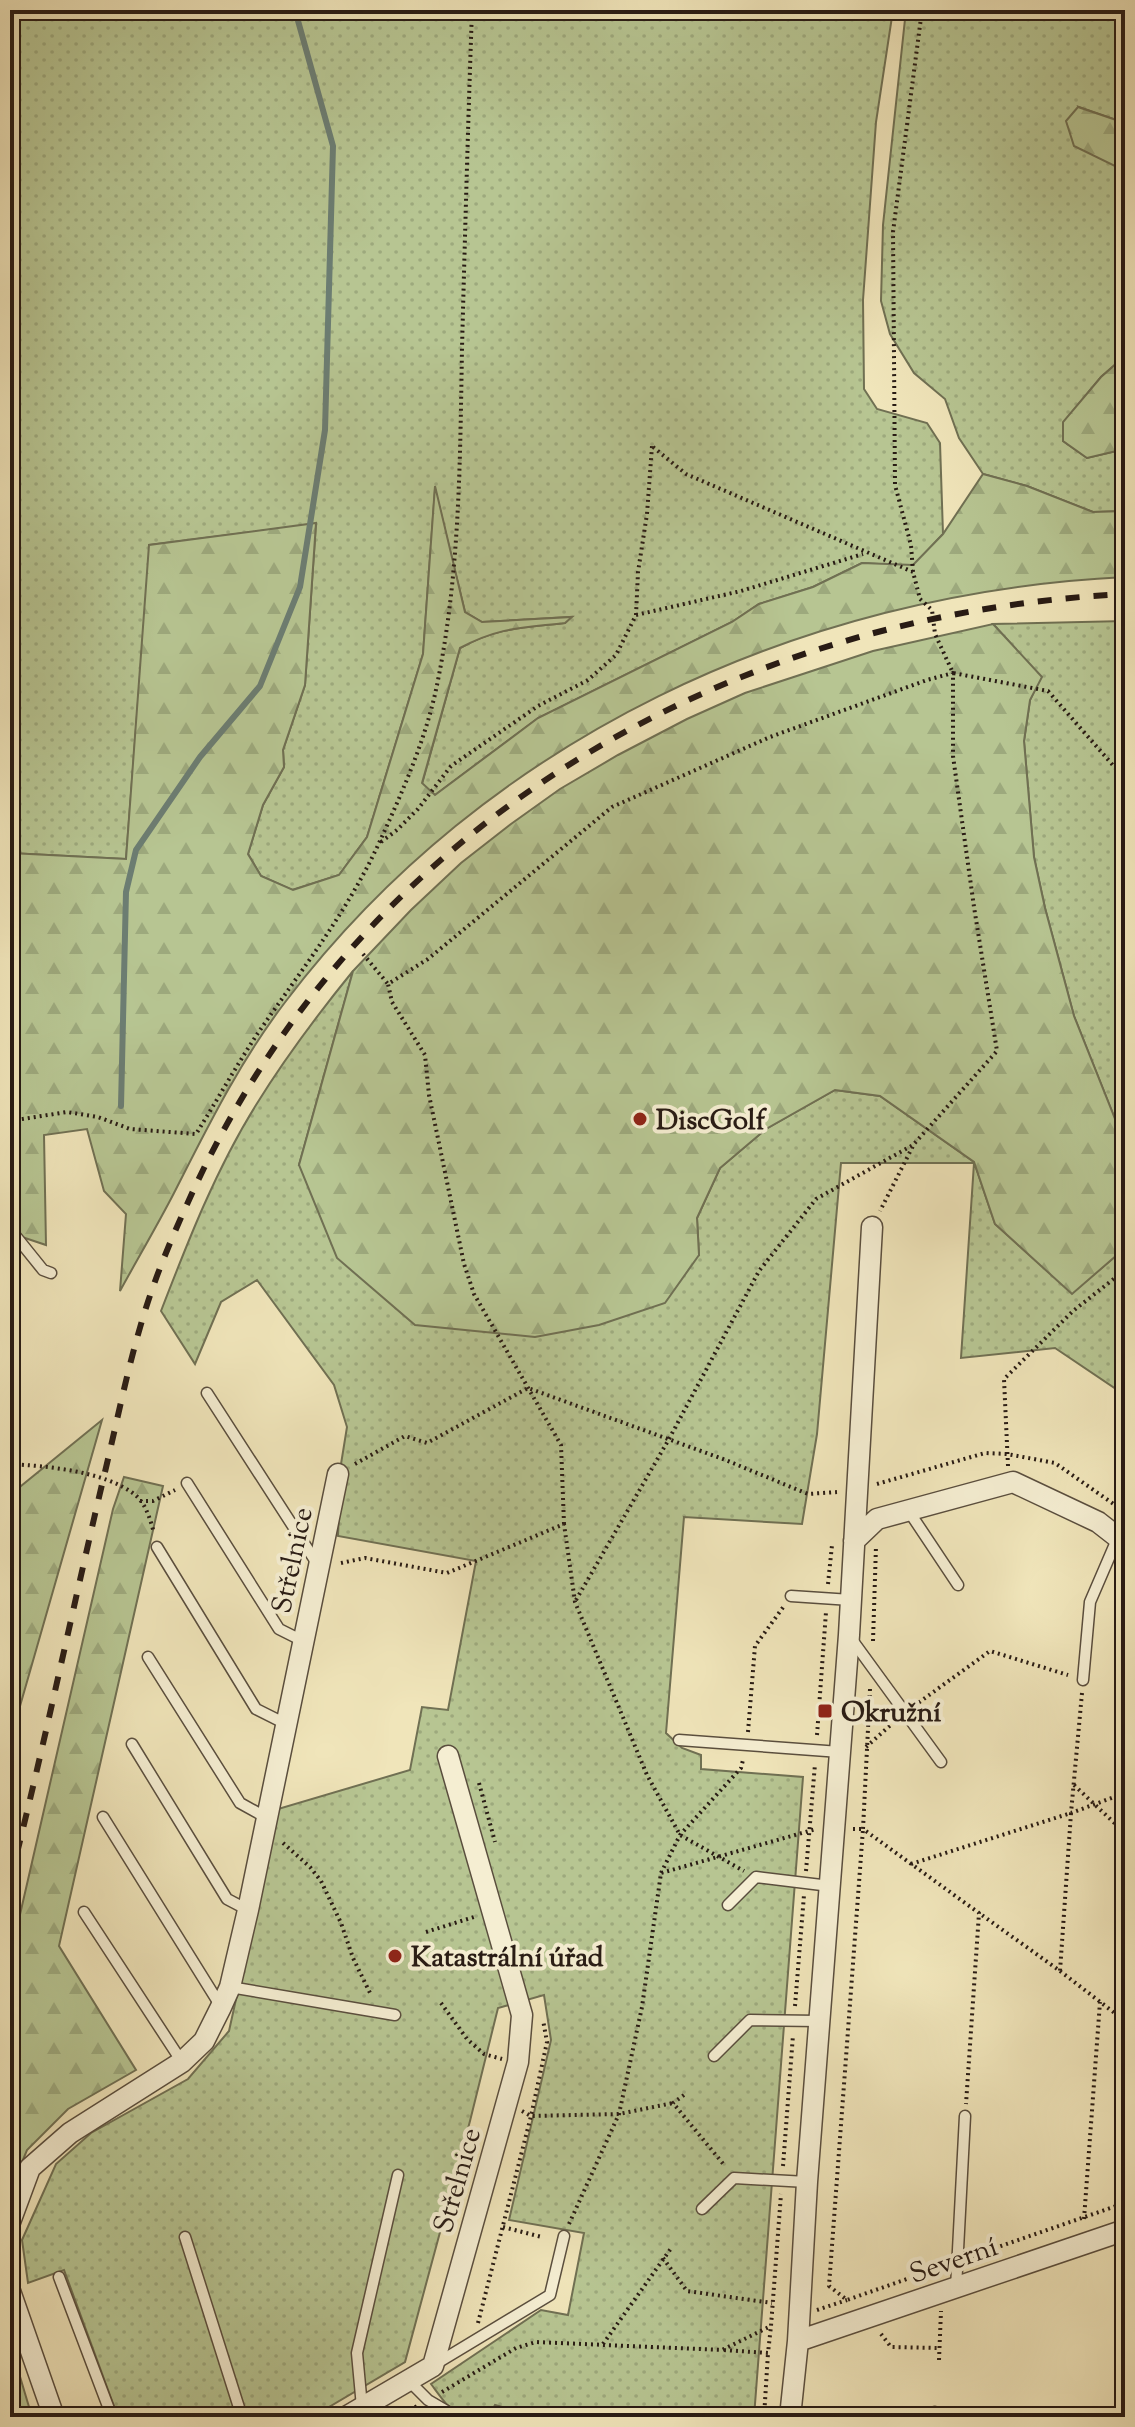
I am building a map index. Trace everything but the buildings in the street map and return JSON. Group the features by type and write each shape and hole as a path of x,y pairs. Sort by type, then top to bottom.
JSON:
{"street":[{"path":"790,2417 849,1635 872,1227"},
{"name":"Střelnice","path":"10,2222 30,2168 70,2133 182,2062 204,2041 230,1987 338,1474"},
{"path":"854,1541 877,1519 1008,1482 1098,1522 1121,1540"},
{"name":"Střelnice","path":"433,2366 518,2062 522,2015 448,1756"},
{"name":"Severní","path":"798,2341 1125,2230"},
{"path":"10,2291 54,2417"},
{"path":"354,2412 433,2366"}],"lane":[{"path":"10,1212 14,1234 43,1270 51,1273"},
{"path":"207,1393 319,1567"},
{"path":"187,1483 279,1629 303,1641"},
{"path":"908,1510 958,1585"},
{"path":"1083,1680 1090,1602 1121,1540"},
{"path":"157,1547 256,1709 286,1724"},
{"path":"791,1596 851,1600"},
{"path":"849,1635 941,1762"},
{"path":"148,1657 240,1803 267,1818"},
{"path":"679,1740 840,1752"},
{"path":"132,1744 227,1899 248,1910"},
{"path":"103,1817 221,2007"},
{"path":"728,1905 756,1877 830,1886"},
{"path":"84,1912 182,2062"},
{"path":"230,1987 389,2014"},
{"path":"714,2056 750,2020 819,2021"},
{"path":"949,2290 957,2262 965,2116"},
{"path":"354,2412 357,2353 398,2175"},
{"path":"702,2209 734,2178 807,2182"},
{"path":"433,2366 550,2295 564,2236"},
{"path":"185,2237 242,2417"},
{"path":"59,2277 112,2417"},
{"path":"408,2380 428,2400 457,2417"}],"path":[{"path":"10,1121 67,1112 98,1117 130,1129 196,1134 255,1038 360,883 379,844 422,736 437,687 455,569 460,501 472,10"},
{"path":"872,1227 914,1144 997,1051 953,756 953,673 935,634 932,610 920,599 913,572 911,545 895,485 893,232 922,10"},
{"path":"379,844 418,809 451,766 538,706 588,680 616,655 636,615 652,446 686,474 913,572"},
{"path":"636,615 741,591 865,553"},
{"path":"388,984 428,959 612,807 770,737 927,680 953,673 1048,691 1125,779"},
{"path":"363,954 388,984 392,1002 425,1055 429,1095 464,1264 474,1294 561,1445 564,1524 575,1602 647,1775 680,1835 756,1877"},
{"path":"575,1602 669,1439 759,1271 816,1199 914,1144"},
{"path":"1008,1482 1004,1379 1073,1311 1125,1270"},
{"path":"338,1474 405,1436 427,1443 528,1388 808,1494 857,1490"},
{"path":"10,1464 46,1466 92,1475 119,1485 134,1494 145,1507 157,1547"},
{"path":"140,1501 153,1501 187,1483"},
{"path":"877,1519 863,1829 829,2286 847,2300 1125,2203"},
{"path":"319,1567 365,1558 447,1573 564,1524"},
{"path":"840,1752 866,1747 905,1712 990,1651 1083,1680 1060,1971"},
{"path":"1074,1785 1125,1833"},
{"path":"911,1864 1125,1793"},
{"path":"267,1818 273,1832 288,1850 310,1867 321,1881 366,1988 389,2014"},
{"path":"564,2236 619,2114 642,2007 661,1873 810,1830 863,1829 1125,2021"},
{"path":"426,1932 494,1911"},
{"path":"965,2116 979,1913"},
{"path":"1082,2244 1100,2002"},
{"path":"441,2003 467,2039 484,2054 518,2062"},
{"path":"507,2102 531,2116 619,2114 673,2103 684,2095"},
{"path":"673,2103 734,2178"},
{"path":"474,2340 531,2116"},
{"path":"503,2227 542,2237"},
{"path":"603,2344 672,2247"},
{"path":"428,2400 516,2348 536,2342 722,2350 771,2326 772,2303 687,2291 663,2258"},
{"path":"939,2360 949,2290"},
{"path":"764,2417 768,2353"}],"green space":[{"path":"10,10 893,10 876,122 863,300 864,389 877,409 927,423 940,443 943,534 913,566 862,563 813,587 759,604 732,622 538,718 435,795 422,784 460,648 499,632 565,623 571,617 482,622 465,612 435,489 423,654 367,837 339,875 292,890 261,876 248,854 263,805 284,767 283,750 305,685 316,524 150,545 126,859 10,853"},
{"path":"906,10 1125,10 1125,123 1079,107 1125,171 1125,356 1101,377 1064,422 1063,441 1087,458 1125,449 1125,511 1093,512 1027,486 983,474 959,438 945,399 914,373 890,334 881,301 883,225"},
{"path":"1078,107 1125,123 1125,171 1074,146 1066,121"},
{"path":"1125,356 1125,449 1087,458 1063,441 1063,422 1101,377"},
{"path":"983,474 1027,486 1093,512 1125,511 1125,577 1004,589 884,613 769,649 658,696 553,755 456,826 366,908 286,1001 226,1094 120,1291 126,1214 104,1191 87,1129 44,1135 46,1245 10,1233 10,853 126,859 149,545 316,523 305,685 283,750 284,767 263,805 248,854 261,876 293,890 339,875 367,837 423,654 435,486 465,612 482,622 572,617 565,623 499,632 460,648 422,783 435,795 538,718 732,622 759,604 813,587 862,563 913,565 943,534"},
{"path":"1125,621 1125,1144 1074,1016 1034,857 1024,741 1030,700 1041,677 993,624"},
{"path":"993,624 1042,677 1030,700 1024,741 1034,857 1074,1016 1125,1144 1125,1248 1072,1294 995,1224 974,1162 880,1096 835,1090 766,1129 720,1168 697,1218 699,1255 665,1303 599,1325 535,1337 415,1325 337,1258 299,1165 353,971 411,910 461,863 560,789 687,719 745,693 873,651"},
{"path":"353,971 299,1165 699,1255 697,1218 720,1168 766,1129 835,1090 880,1096 974,1162 995,1224 1072,1293 1125,1248 1125,1395 1055,1348 961,1358 974,1163 841,1163 817,1434 802,1524 684,1517 666,1733 682,1748 701,1755 701,1769 803,1777 754,2417 529,2417 529,2414 495,2405 489,2417 468,2416 449,2407 431,2384 541,2310 568,2315 584,2233 509,2220 551,2040 544,1995 498,2008 405,2362 312,2417 118,2417 64,2270 28,2283 22,2240 56,2164 91,2133 188,2079 229,2031 278,1809 410,1770 422,1707 448,1710 476,1561 338,1536 341,1464 347,1427 334,1385 257,1280 221,1302 195,1364 161,1311 204,1206 242,1129 290,1053"},
{"path":"102,1420 10,1741 10,1495"},
{"path":"124,1477 163,1486 59,1946 136,2070 68,2109 27,2150 10,2191 10,1952 113,1509"},
{"path":"10,2343 32,2417 10,2417"}],"waterway":[{"path":"121,1106 126,892 136,850 200,757 260,686 300,587 325,430 333,146 295,10"}],"railway":[{"path":"10,1881 128,1373 156,1280 194,1189 267,1059 355,944 459,845 574,761 701,694 836,644 978,610 1125,594"}],"place":[{"name":"DiscGolf","path":"640,1119"},
{"name":"Okružní","path":"825,1711"},
{"name":"Katastrální úřad","path":"395,1956"}]}
